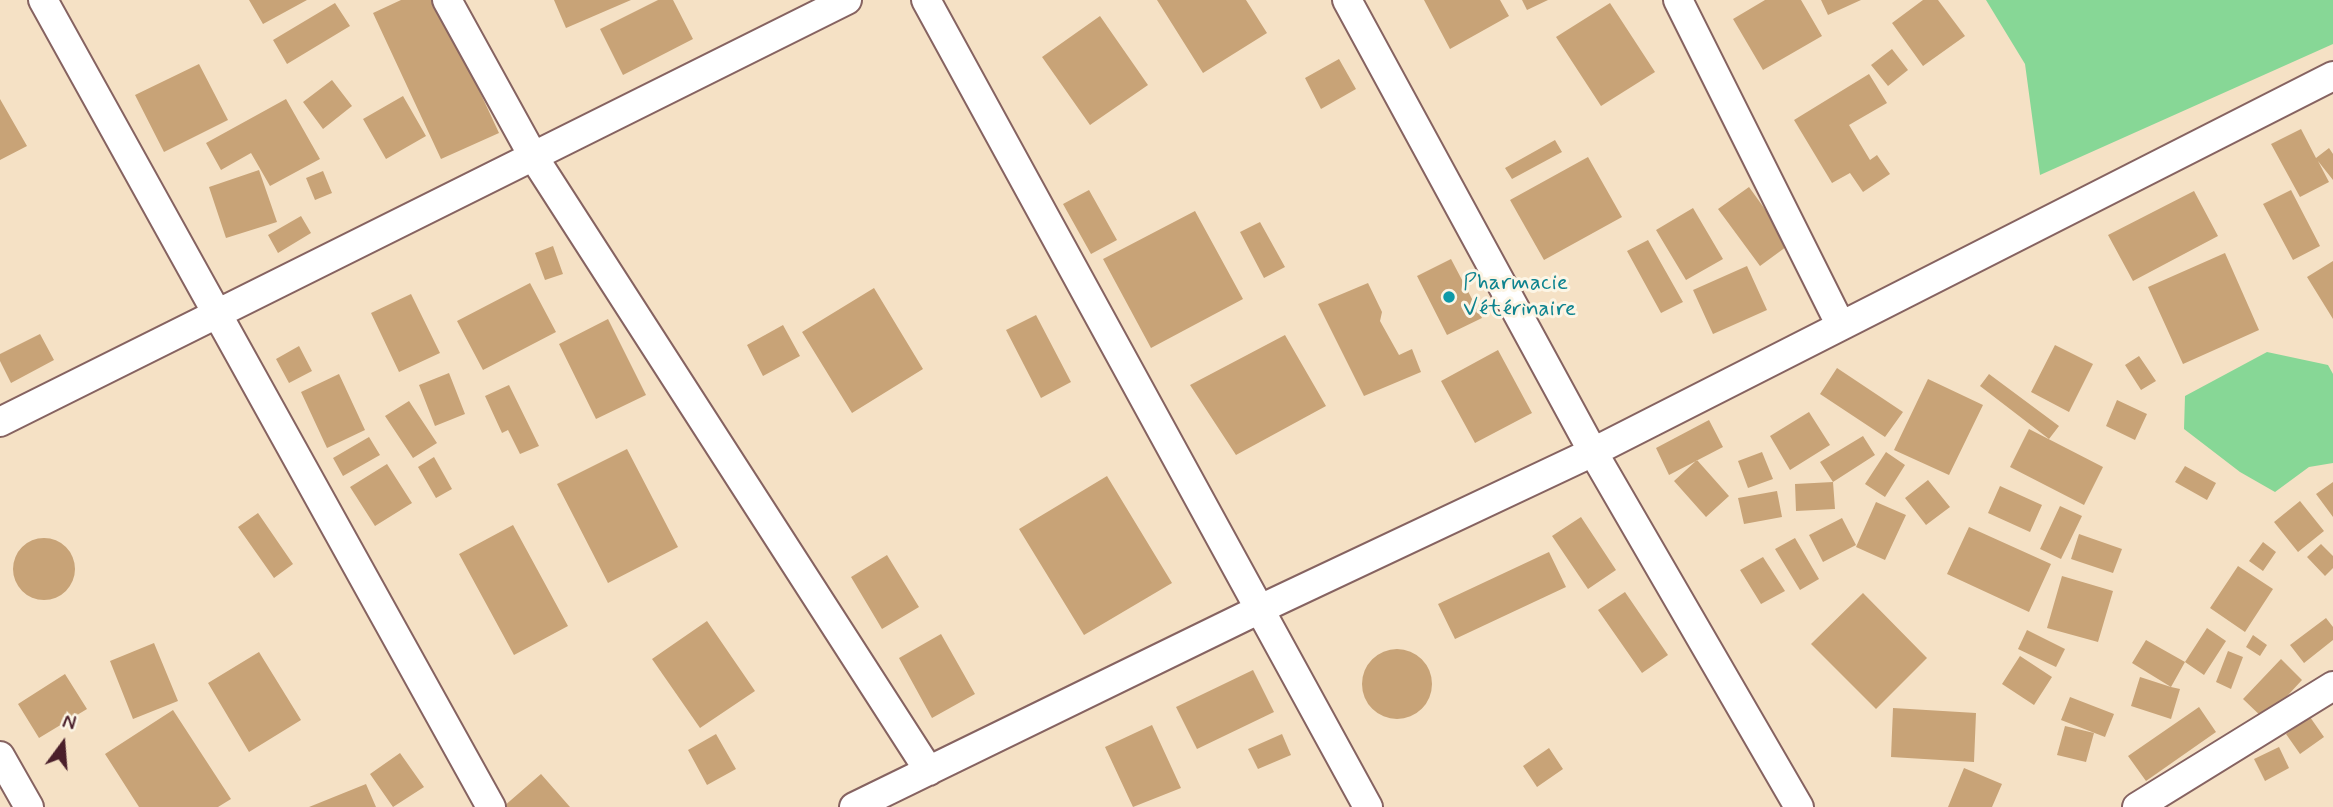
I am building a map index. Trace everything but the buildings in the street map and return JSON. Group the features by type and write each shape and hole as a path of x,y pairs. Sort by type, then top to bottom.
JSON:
{"street":[{"path":"43,0 491,807"},
{"path":"447,0 533,156 929,771"},
{"path":"0,422 847,0"},
{"path":"926,0 1368,807"},
{"path":"1347,0 1593,452 1799,807"},
{"path":"1678,0 1842,326"},
{"path":"854,807 1258,610 1593,452 2333,76"},
{"path":"2137,807 2333,686"},
{"path":"0,756 29,807"}],"green space":[{"path":"1986,0 2333,0 2333,44 2040,175 2025,64"},
{"path":"2267,352 2328,365 2333,374 2333,463 2309,467 2275,492 2240,472 2184,429 2185,396"}],"place":[{"name":"Pharmacie Vétérinaire","path":"1449,297"}]}
